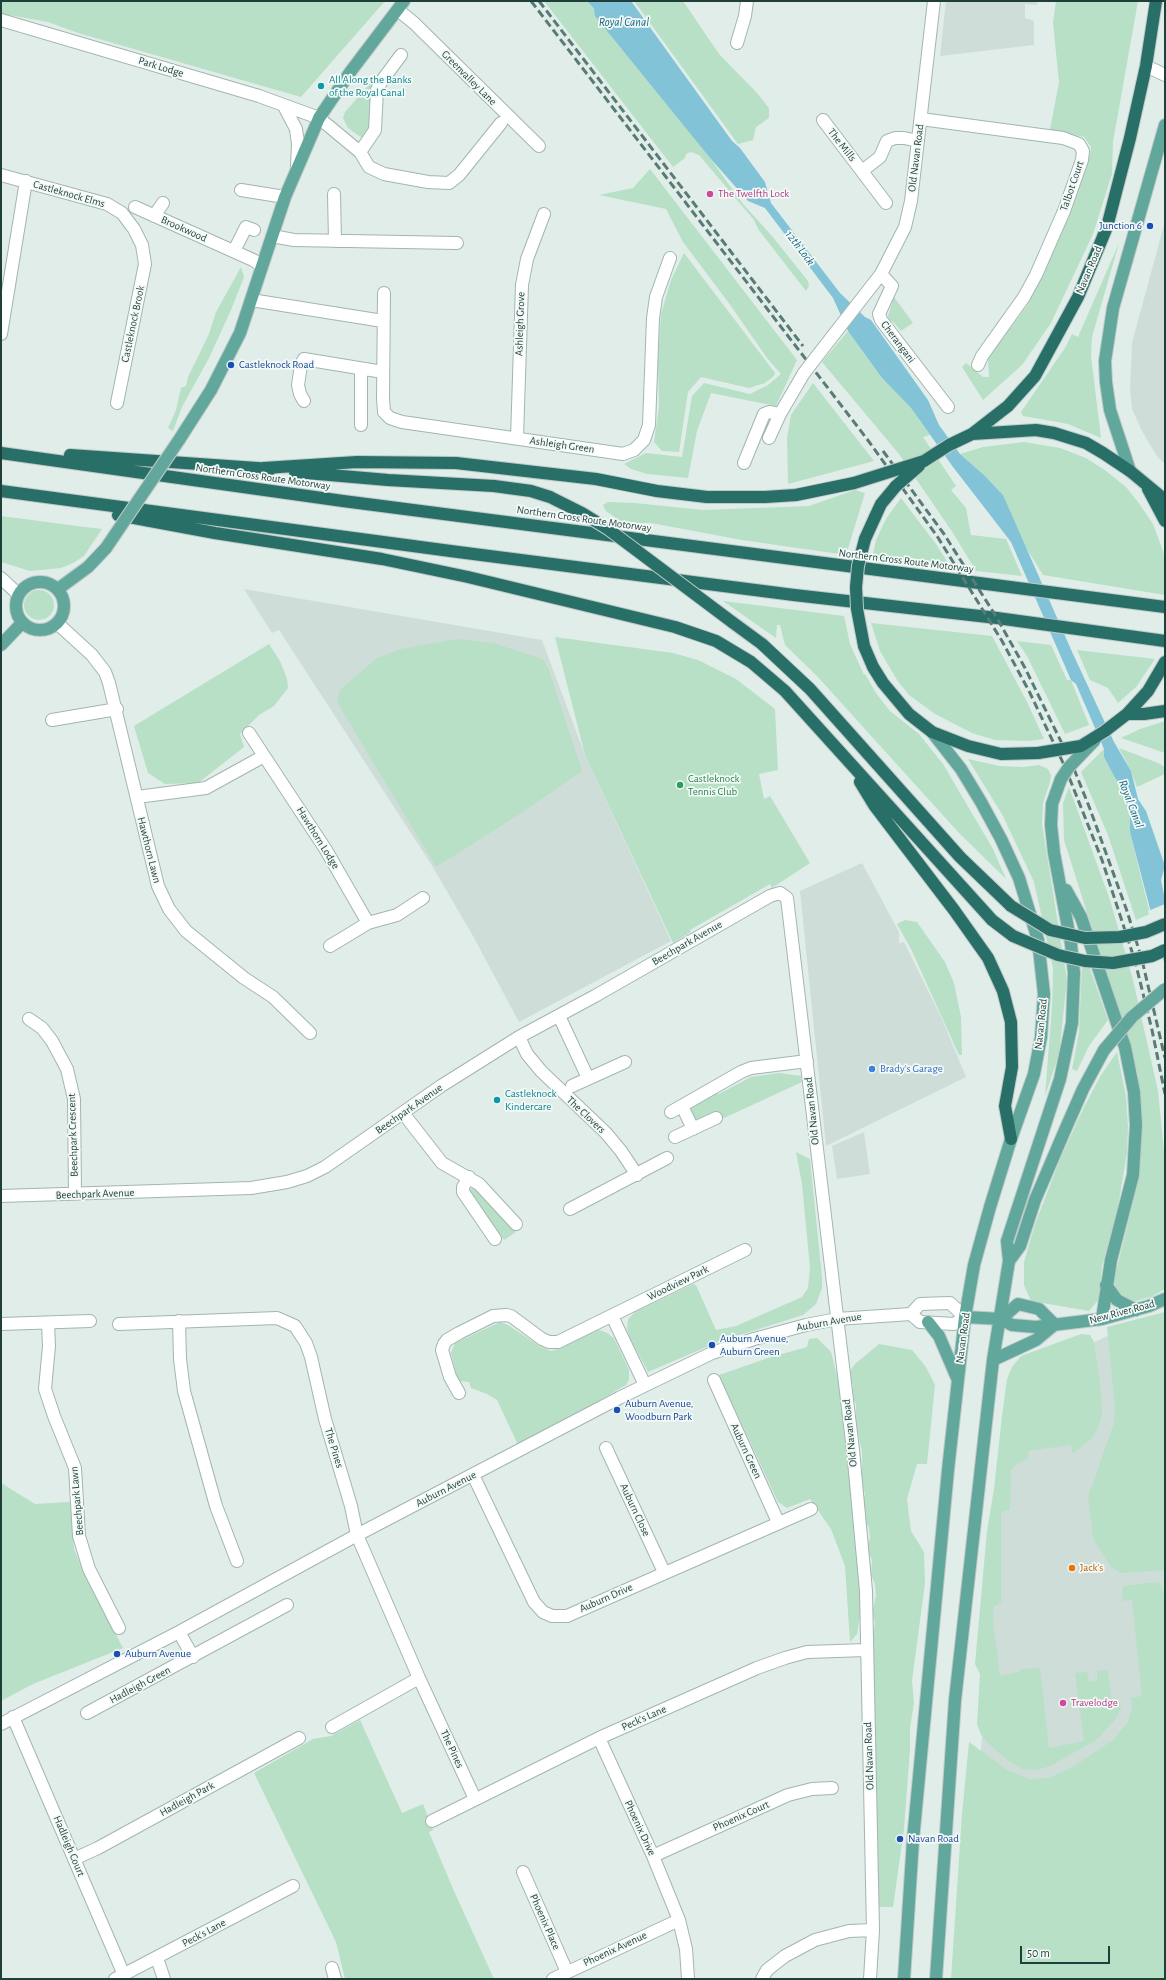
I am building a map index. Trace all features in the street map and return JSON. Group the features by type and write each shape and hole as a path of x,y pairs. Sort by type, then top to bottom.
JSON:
{"highway":[{"name":"Navan Road","path":"972,434 1008,406 1034,376 1078,297 1107,227 1130,138 1146,66 1156,1"},
{"path":"1165,500 1145,485 1130,471 1086,443 1054,433 1036,430 972,434 957,441 924,461 896,486 881,504 865,539 858,566 856,587 856,609 864,646 873,667 883,683 909,714 932,732 968,746 1001,754 1038,753 1081,746 1105,731 1123,716 1148,691 1165,662"},
{"path":"1,452 264,468 347,478 494,486 531,491 550,497 582,513 608,529 762,644 804,683 960,857 1011,906 1050,930 1085,938 1120,937 1146,932 1165,924"},
{"name":"Northern Cross Route Motorway","path":"1,452 336,500 1165,607"},
{"path":"264,468 357,462 456,463 596,479 657,491 707,497 765,497 796,494 854,483 924,461"},
{"path":"1145,485 1165,521"},
{"path":"1,492 794,595 997,618 1165,641"},
{"path":"1,492 216,533 382,559 468,576 675,627 716,641 751,662 785,691 992,920 1013,936 1058,955 1085,961 1113,963 1152,956 1165,950"},
{"path":"1123,716 1165,711"},
{"path":"844,757 874,805 954,910 988,958 1003,990 1011,1022 1012,1067 1005,1106 1011,1139"}],"main road":[{"path":"58,589 88,567 106,548 179,440 220,373 240,333 285,197 319,118 351,71 401,6"},
{"path":"1130,471 1110,410 1105,361 1113,308 1164,131"},
{"path":"42,581 51,584 58,589 63,597 64,606 62,616 57,623 49,628 39,630 30,628 22,623 15,608 18,594 25,586 33,582 42,581"},
{"path":"1,645 22,623"},
{"path":"936,1979 955,1700 993,1360 1001,1319 1009,1261 1007,1241 1060,1079 1072,1023 1074,974 1070,931 1054,853 1051,825 1052,804 1061,779 1073,762 1105,731"},
{"name":"Navan Road","path":"904,1979 913,1840 957,1378 965,1317 974,1265 1011,1139 1034,1074 1040,1037 1044,994 1038,940 1019,878 1001,839 960,769 932,732"},
{"path":"1061,882 1081,917 1125,1047 1134,1092 1136,1125 1132,1175 1106,1285 1102,1319"},
{"path":"1009,1261 1020,1246 1036,1200 1064,1130 1083,1089 1104,1050 1132,1017 1165,989"},
{"path":"1106,1285 1117,1300 1136,1310"},
{"name":"New River Road","path":"965,1317 1001,1319 1012,1325 1036,1327 1102,1319 1136,1310 1165,1300"},
{"path":"993,1360 1036,1340 1054,1324 1039,1309 1018,1304 1001,1319"},
{"path":"928,1322 939,1336 957,1378"}],"street":[{"path":"737,44 745,16 747,1"},
{"name":"Old Navan Road","path":"780,414 804,372 881,274 905,227 911,201 934,1"},
{"name":"Greenvalley Lane","path":"401,6 414,23 538,146"},
{"name":"Park Lodge","path":"1,20 258,96 319,118"},
{"path":"360,152 375,130 377,90 381,82 401,55"},
{"path":"1146,66 1165,75"},
{"path":"284,106 296,129 298,144 297,167"},
{"path":"319,118 360,152 369,167 384,174 428,182 449,183 459,175 501,123"},
{"name":"Talbot Court","path":"921,119 1063,138 1079,144 1083,151 1082,160 1064,211 1036,275 1024,297 982,356 978,365"},
{"name":"The Mills","path":"823,120 886,203"},
{"name":"The Mills","path":"862,171 880,157 888,141 895,138 904,138 918,141"},
{"name":"Castleknock Elms","path":"1,174 108,204 122,213 134,229 142,245"},
{"path":"1,334 26,181"},
{"path":"241,190 285,197"},
{"path":"334,194 335,241"},
{"path":"154,216 163,203"},
{"name":"Brookwood","path":"135,207 234,251 262,266"},
{"name":"Ashleigh Grove","path":"516,438 522,285 527,259 544,214"},
{"path":"234,251 246,227 254,230"},
{"path":"272,236 294,240 457,243"},
{"name":"Castleknock Brook","path":"116,403 145,264 142,245"},
{"name":"Ashleigh Green","path":"384,293 384,412 390,418 402,422 623,454 634,450 644,440 649,425 653,318 656,297 670,258"},
{"name":"Cherangani","path":"881,274 892,286 879,314 880,320 948,407"},
{"path":"251,300 383,321"},
{"path":"304,401 300,394 298,385 301,365 304,359 361,370 383,372"},
{"path":"361,370 361,425"},
{"path":"744,463 764,414 769,412 780,414 769,438"},
{"path":"1,578 18,594"},
{"name":"Hawthorn Lawn","path":"57,623 92,655 105,672 117,709 158,886 169,909 186,931 244,978 273,997 310,1033"},
{"path":"52,720 117,709"},
{"name":"Hawthorn Lodge","path":"249,733 326,850 368,923"},
{"path":"137,797 206,788 264,756"},
{"name":"Old Navan Road","path":"780,893 787,898 789,903 853,1450 865,1583 873,1930 870,1979"},
{"name":"Beechpark Avenue","path":"1,1196 250,1188 287,1182 307,1176 325,1167 441,1086 519,1038 770,896 780,893"},
{"path":"330,946 368,923 397,915 423,898"},
{"path":"559,1016 588,1078"},
{"name":"Beechpark Crescent","path":"29,1019 42,1028 52,1041 67,1069 74,1099 75,1193"},
{"name":"The Clovers","path":"519,1038 527,1054 541,1071 606,1133 621,1151 637,1175"},
{"path":"693,1129 676,1109 741,1072 751,1068 807,1061"},
{"path":"572,1086 625,1062"},
{"path":"403,1113 442,1163 479,1184 516,1224"},
{"path":"675,1137 716,1118"},
{"path":"570,1210 667,1158"},
{"path":"469,1178 463,1187 463,1192 495,1239"},
{"name":"Woodview Park","path":"459,1393 450,1377 442,1350 446,1341 459,1332 493,1316 504,1314 511,1316 542,1340 558,1342 745,1250"},
{"path":"911,1314 920,1304 950,1302 965,1317"},
{"name":"Auburn Avenue","path":"1,1724 179,1632 357,1535 645,1385 706,1356 728,1347 796,1327 837,1319 911,1314 920,1322 954,1324 965,1317"},
{"path":"612,1316 645,1385"},
{"name":"The Pines","path":"119,1324 277,1318 295,1326 306,1343 311,1357 325,1419 351,1506 357,1535 419,1678 475,1799"},
{"path":"1,1324 90,1321"},
{"path":"179,1321 180,1359 185,1397 216,1506 237,1560"},
{"name":"Beechpark Lawn","path":"48,1323 49,1345 45,1389 56,1423 72,1456 75,1468 79,1536 82,1549 89,1570 119,1628"},
{"name":"Auburn Green","path":"714,1380 778,1522"},
{"name":"Auburn Close","path":"606,1448 664,1572"},
{"name":"Auburn Drive","path":"473,1475 534,1602 547,1614 567,1616 778,1522 811,1509"},
{"name":"Hadleigh Green","path":"87,1713 287,1605"},
{"path":"179,1632 193,1657"},
{"name":"Peck's Lane","path":"432,1821 599,1738 756,1668 807,1652 867,1650"},
{"path":"332,1727 419,1678"},
{"name":"Hadleigh Court","path":"13,1717 74,1859 119,1977"},
{"name":"Hadleigh Park","path":"74,1859 299,1738"},
{"name":"Phoenix Drive","path":"599,1738 653,1856 678,1920 686,1949 688,1979"},
{"name":"Phoenix Court","path":"653,1856 788,1795 812,1789 832,1788"},
{"name":"Phoenix Place","path":"523,1872 567,1972"},
{"name":"Peck's Lane","path":"119,1977 293,1886"},
{"name":"Phoenix Avenue","path":"552,1979 678,1920"},
{"path":"762,1979 767,1970 785,1956 815,1940 849,1930 873,1930"},
{"path":"157,1958 164,1979"}],"shaded area":[{"path":"946,1 1038,1 1037,5 1025,4 1025,18 1034,21 1034,45 940,56"},
{"path":"1165,221 1165,464 1156,455 1142,431 1132,409 1130,389 1132,343"},
{"path":"244,589 542,640 585,755 671,941 519,1022 473,936 431,864 279,630 272,633"},
{"path":"862,863 899,932 899,943 904,942 942,1019 966,1077 826,1146 800,891"},
{"path":"864,1132 870,1174 837,1179 832,1146"},
{"path":"1121,1330 1165,1555 1165,1733 976,1818 1003,1446 1072,1352"}],"green space":[{"path":"1,1 385,1 301,97 78,33 48,22 3,14 1,13"},
{"path":"544,1 587,1 710,158 743,204 772,236 808,281 809,286 806,291 758,229 754,220 699,155 691,152 686,154 685,158 673,167"},
{"path":"634,1 683,1 719,54 757,93 769,108 769,118 756,127 753,140 738,144"},
{"path":"1056,1 1138,1 1113,142 1112,174 1093,234 1051,323 1022,365 983,400 962,367 966,363 983,377 989,377 988,358 1027,306 1057,243 1090,154 1091,147 1084,137 1050,130 1059,82 1053,23"},
{"path":"372,81 369,129 362,138 348,128 343,118 345,112"},
{"path":"650,169 797,360 776,406 711,393 697,431 688,478 647,474 631,469 624,464 646,453 682,457 692,396 704,383 750,394 768,385 781,374 767,358 731,306 683,242 666,209 599,195 633,188"},
{"path":"1119,243 1092,337 1091,356 1101,438 1068,424 1023,416 1021,412 1065,348 1072,334 1078,337"},
{"path":"684,253 775,373 774,376 765,383 749,388 701,377 688,392 679,452 662,451 654,442 659,407 658,360 661,314 671,280"},
{"path":"241,267 244,277 231,310 209,358 182,407 173,431 168,428 176,410 181,388 186,386 188,377 209,334 216,312"},
{"path":"894,297 913,323 901,331 893,322 889,320 888,316"},
{"path":"848,331 882,378 911,408 930,435 923,437 956,486 951,490 966,508 971,535 1006,539 1022,576 976,571 953,533 899,454 822,362"},
{"path":"813,383 874,461 788,484 787,438 791,415"},
{"path":"1024,442 1060,448 1086,458 1106,471 1126,487 1153,524 1163,551 1165,562 1165,595 1043,575 1020,538 1003,495 984,475 960,454 983,447"},
{"path":"855,490 865,493 846,555 742,540 651,523 623,523 606,511 603,505 608,502 635,503 703,510 809,506"},
{"path":"901,498 936,544 950,566 872,559 876,540 886,519"},
{"path":"1,516 102,529 84,556 73,563 61,568 30,571 1,562"},
{"path":"39,590 49,595 54,605 49,615 39,620 29,615 24,605 29,595"},
{"path":"723,601 844,616 850,644 864,675 865,674 876,693 890,711 919,734 943,764 993,849 1006,879 959,833 816,675 785,645 780,625 777,625 776,638"},
{"path":"871,623 992,636 1027,702 1044,739 1029,741 995,740 972,733 935,714 909,695 897,680 880,651"},
{"name":"Castleknock Tennis Club","path":"555,637 673,653 698,660 736,679 775,709 778,770 759,774 764,799 770,796 810,863 772,888 770,884 690,930 691,932 673,943 585,755"},
{"path":"457,639 493,643 543,659 549,670 582,771 523,812 436,867 337,702 340,690 377,658 401,649"},
{"path":"1017,641 1051,645 1067,680 1071,680 1089,725 1065,734 1027,656"},
{"path":"269,644 280,661 287,679 288,688 274,706 259,715 240,734 244,747 198,783 165,784 148,773 134,726"},
{"path":"1077,650 1155,659 1136,687 1118,703 1108,688 1090,680"},
{"path":"1165,721 1165,753 1121,738 1140,729"},
{"path":"1119,748 1158,763 1165,767 1165,774 1137,787 1131,771"},
{"path":"1104,749 1104,757 1115,778 1125,790 1130,809 1130,832 1150,914 1136,920 1108,835 1081,772"},
{"path":"968,759 999,766 1023,767 1039,765 1048,769 1051,775 1043,803 1042,824 1067,980 1059,1054 1045,1096 1052,1007 1053,968 1034,882 1003,816"},
{"path":"1069,787 1110,900 1133,980 1158,1091 1165,1161 1165,1289 1151,1297 1132,1302 1124,1298 1116,1288 1114,1280 1137,1186 1141,1148 1138,1074 1064,840 1063,803"},
{"path":"905,920 917,922 945,962 954,983 961,1017 962,1055 959,1055 911,949 897,924"},
{"path":"1082,965 1089,966 1108,1020 1089,1046 1077,1071 1072,1069 1079,1032"},
{"path":"1117,1052 1126,1096 1128,1127 1127,1153 1117,1212 1102,1266 1099,1299 1089,1311 1031,1301 1024,1285 1024,1262 1035,1224 1061,1157 1083,1109 1101,1075"},
{"path":"779,1073 801,1076 802,1082 724,1118 717,1112 695,1120 689,1109 715,1093 719,1094 751,1077"},
{"path":"796,1152 810,1159 822,1277 822,1288 816,1304 803,1315 718,1342 648,1372 630,1338 627,1329 628,1319 635,1312 693,1284 696,1285 716,1330 736,1326 802,1297 808,1288 810,1268 802,1184"},
{"path":"472,1188 478,1190 516,1232 504,1240 470,1194 469,1191"},
{"path":"1165,1312 1165,1570 1121,1573 1111,1567 1093,1538 1088,1497 1114,1423 1115,1407 1107,1327"},
{"path":"500,1322 508,1325 541,1347 551,1351 561,1348 593,1331 599,1330 607,1333 614,1338 629,1370 629,1379 626,1385 519,1447 497,1400 487,1394 471,1388 469,1382 458,1381 451,1353 455,1343"},
{"path":"1081,1334 1090,1335 1094,1342 1101,1390 1102,1415 1098,1428 1091,1439 1075,1452 1072,1453 1071,1445 1028,1451 1029,1458 1018,1463 1011,1470 1010,1510 1001,1512 1001,1603 994,1606 993,1620 1000,1676 1020,1672 1021,1669 1040,1668 1049,1748 1084,1741 1075,1673 1085,1672 1088,1674 1089,1682 1097,1681 1097,1671 1108,1670 1112,1703 1120,1702 1121,1708 1115,1720 1096,1740 1050,1766 1037,1770 1022,1769 1007,1760 991,1746 981,1735 977,1724 980,1674 975,1664 987,1531 994,1489 1007,1379 1012,1367 1021,1356"},
{"path":"817,1338 831,1352 842,1396 860,1593 860,1616 857,1634 850,1642 845,1566 831,1529 810,1499 787,1508 778,1502 719,1375 771,1357 807,1347 809,1339"},
{"path":"879,1344 912,1350 926,1367 935,1385 927,1464 917,1464 907,1499 911,1531 924,1552 925,1583 912,1681 914,1703 910,1728 910,1749 904,1829 893,1907 878,1907 873,1634 875,1623 872,1612 876,1596 875,1584 871,1575 872,1560 867,1548 870,1538 869,1528 865,1520 866,1512 863,1502 865,1494 862,1484 862,1452 856,1425 856,1404 851,1395 853,1385 850,1380 849,1372 855,1364"},
{"path":"1,1483 35,1504 70,1502 74,1549 83,1571 123,1648 33,1684 1,1701"},
{"path":"1156,1582 1161,1584 1165,1600 1165,1979 951,1979 962,1814 969,1742 1007,1770 1030,1779 1049,1778 1074,1766 1113,1740 1128,1722 1132,1707 1131,1698 1142,1696 1132,1600 1123,1601 1123,1586"},
{"path":"360,1720 402,1813 423,1804 433,1830 429,1832 494,1979 345,1979 336,1942 254,1773 313,1739 331,1736"}],"water":[{"name":"Royal Canal","path":"587,1 631,1 732,141 740,148 765,182 771,203 840,293 865,317 871,320 928,400 939,425 960,454 984,475 1003,495 1073,654 1114,742 1131,771 1138,799 1146,811 1165,866 1161,880 1165,900 1165,966 1130,832 1130,809 1125,790 1115,778 1104,757 1104,749 1076,684 1071,680 1011,542 953,467 911,408 882,378 848,331 833,298 765,208 748,201 710,158 595,16 594,9"}],"pier":[{"path":"1165,904 1165,956 1161,954 1148,911"}],"railway":[{"path":"531,1 867,439 937,536 1002,641 1030,693 1065,767 1102,860 1135,961 1152,1030 1165,1094"},
{"path":"539,1 803,346"},
{"path":"883,451 944,534 997,618 1025,668 1072,764 1127,911 1142,960 1165,1058"}],"place":[{"name":"All Along the Banks of the Royal Canal","path":"321,86"},
{"name":"The Twelfth Lock","path":"710,194"},
{"name":"Junction 6","path":"1150,226"},
{"name":"Castleknock Road","path":"231,365"},
{"name":"Castleknock Tennis Club","path":"680,785"},
{"name":"Brady's Garage","path":"872,1069"},
{"name":"Castleknock Kindercare","path":"497,1100"},
{"name":"Auburn Avenue, Auburn Green","path":"712,1345"},
{"name":"Auburn Avenue, Woodburn Park","path":"617,1410"},
{"name":"Jack's","path":"1072,1568"},
{"name":"Auburn Avenue","path":"117,1654"},
{"name":"Travelodge","path":"1063,1703"},
{"name":"Navan Road","path":"900,1839"}],"water label":[{"name":"12th Lock","path":"800,248"}]}
